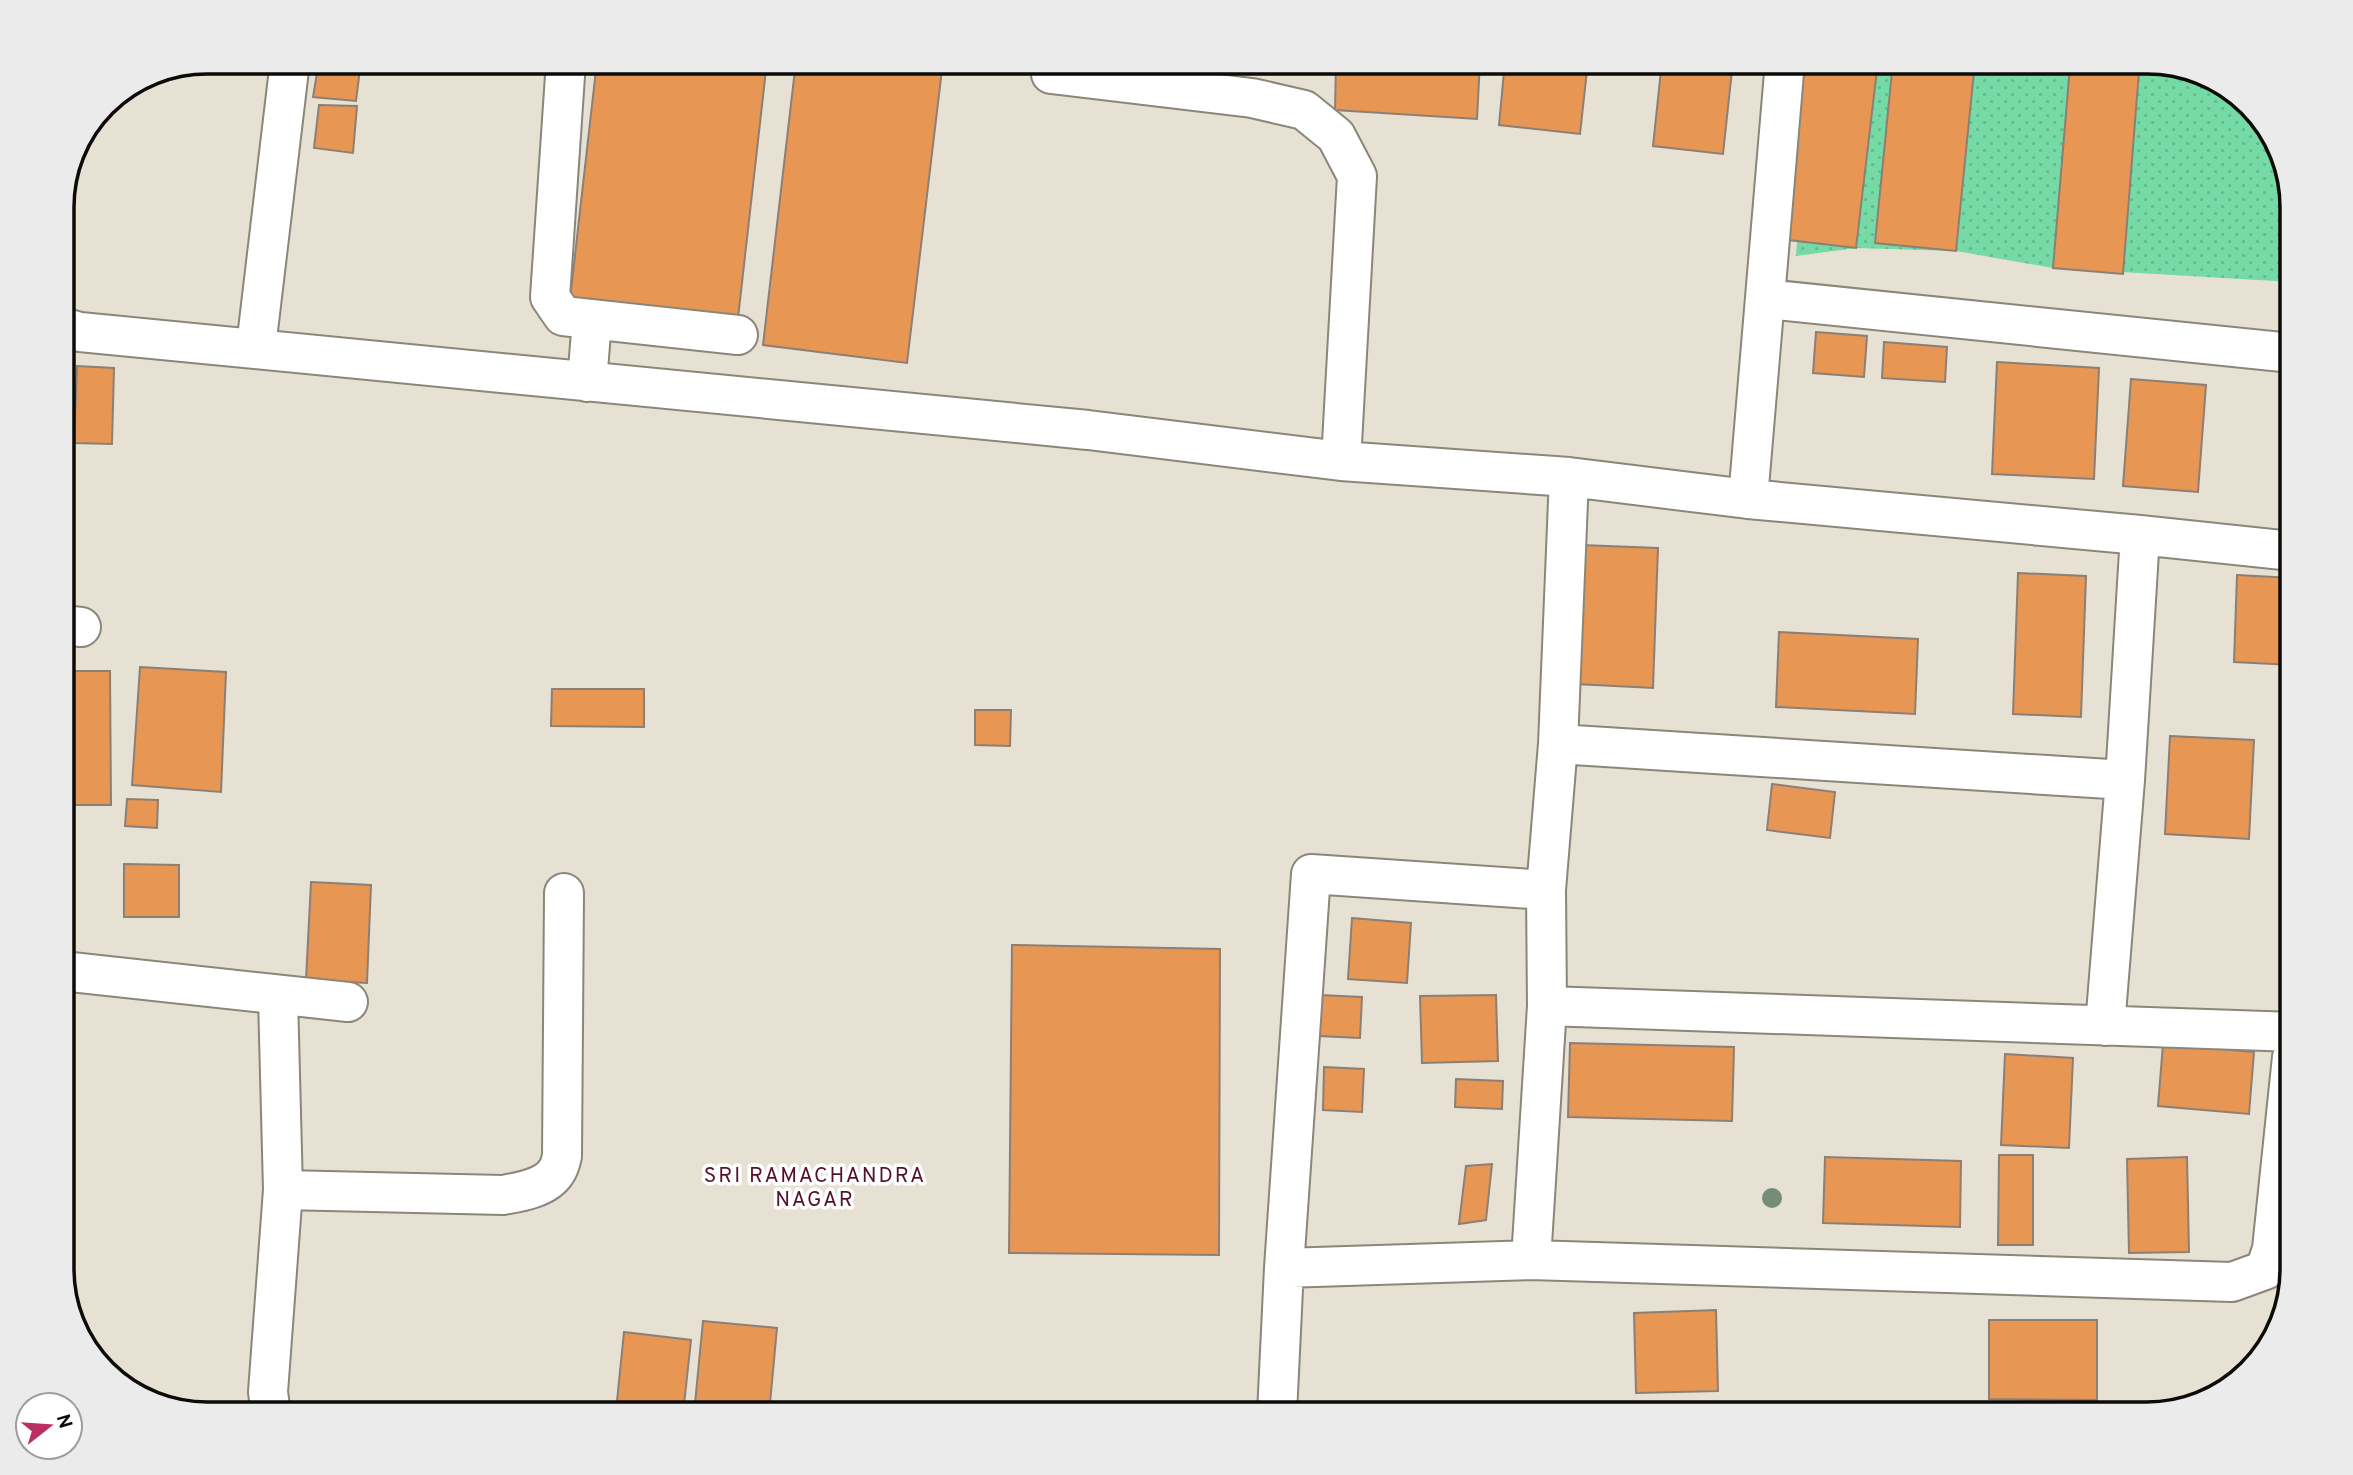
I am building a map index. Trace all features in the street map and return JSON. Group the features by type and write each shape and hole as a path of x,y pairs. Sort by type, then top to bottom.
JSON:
{"street":[{"path":"256,347 288,74"},
{"path":"565,74 550,297 563,316 725,334 709,393"},
{"path":"1051,74 1252,98 1304,110 1336,136 1357,176 1341,461"},
{"path":"1748,499 1784,74"},
{"path":"1766,299 2279,352"},
{"path":"587,382 592,320"},
{"path":"659,388 665,327"},
{"path":"74,330 1088,430 1341,461 1569,477 1748,499 2279,550"},
{"path":"1531,1260 1547,1006 1546,890 1558,744 1569,477"},
{"path":"2105,1026 2125,780 2140,535"},
{"path":"1558,744 2125,780"},
{"path":"1278,1402 1311,874 1546,890"},
{"path":"283,1190 503,1195 524,1192 556,1173 562,1156 564,893"},
{"path":"74,972 348,1002"},
{"path":"269,1402 283,1190 278,996"},
{"path":"1547,1006 2280,1032"},
{"path":"1284,1268 1531,1260 2232,1282 2265,1270 2272,1249 2280,1173"}],"green space":[{"path":"1810,74 2147,74 2181,78 2213,91 2241,112 2262,140 2275,172 2278,189 2279,281 2053,268 1956,251 1856,248 1796,256"}],"building":[{"path":"317,74 359,74 356,101 313,97"},
{"path":"596,74 766,74 737,327 569,308"},
{"path":"794,74 941,74 907,363 763,345"},
{"path":"1336,74 1479,74 1477,119 1335,110"},
{"path":"1504,74 1587,74 1580,134 1499,125"},
{"path":"1661,74 1732,74 1723,154 1653,146"},
{"path":"1799,74 1876,74 1856,248 1780,239"},
{"path":"1892,74 1974,74 1956,251 1875,243"},
{"path":"2069,74 2139,74 2123,274 2053,268"},
{"path":"319,105 357,106 353,153 314,148"},
{"path":"1816,332 1867,336 1864,377 1813,373"},
{"path":"1884,342 1947,347 1945,382 1882,378"},
{"path":"1997,362 2099,368 2094,479 1992,474"},
{"path":"77,366 114,368 112,444 74,443"},
{"path":"2131,379 2206,385 2198,492 2123,486"},
{"path":"1581,545 1658,548 1653,688 1576,684"},
{"path":"2018,573 2086,576 2081,717 2013,714"},
{"path":"2237,575 2279,577 2279,664 2234,662"},
{"path":"1779,632 1918,639 1915,714 1776,707"},
{"path":"140,667 226,672 221,792 132,785"},
{"path":"74,671 110,671 111,805 74,805"},
{"path":"552,689 644,689 644,727 551,726"},
{"path":"975,710 1011,710 1010,746 975,745"},
{"path":"2170,736 2254,740 2249,839 2165,834"},
{"path":"1772,784 1835,792 1830,838 1767,830"},
{"path":"127,799 158,800 157,828 125,826"},
{"path":"124,864 179,865 179,917 124,917"},
{"path":"311,882 371,885 367,983 306,980"},
{"path":"1352,918 1411,923 1407,983 1348,979"},
{"path":"1012,945 1220,949 1219,1255 1009,1253"},
{"path":"1320,995 1362,997 1360,1038 1318,1036"},
{"path":"1496,995 1498,1061 1422,1063 1420,996"},
{"path":"1570,1043 1734,1047 1732,1121 1568,1117"},
{"path":"2163,1044 2254,1052 2249,1114 2158,1106"},
{"path":"2005,1054 2073,1058 2069,1148 2001,1145"},
{"path":"1324,1067 1364,1069 1362,1112 1323,1110"},
{"path":"1456,1079 1503,1081 1502,1109 1455,1107"},
{"path":"1999,1155 2033,1155 2033,1245 1998,1245"},
{"path":"1825,1157 1961,1161 1960,1227 1823,1223"},
{"path":"2187,1157 2189,1252 2129,1253 2127,1159"},
{"path":"1492,1164 1486,1220 1459,1224 1466,1166"},
{"path":"1716,1310 1718,1391 1636,1393 1634,1313"},
{"path":"1989,1320 2097,1320 2097,1400 1989,1399"},
{"path":"703,1321 777,1328 770,1402 695,1402"},
{"path":"624,1332 691,1340 684,1402 617,1402"}],"district":[{"name":"SRI RAMACHANDRA NAGAR","path":"815,1187"}]}
